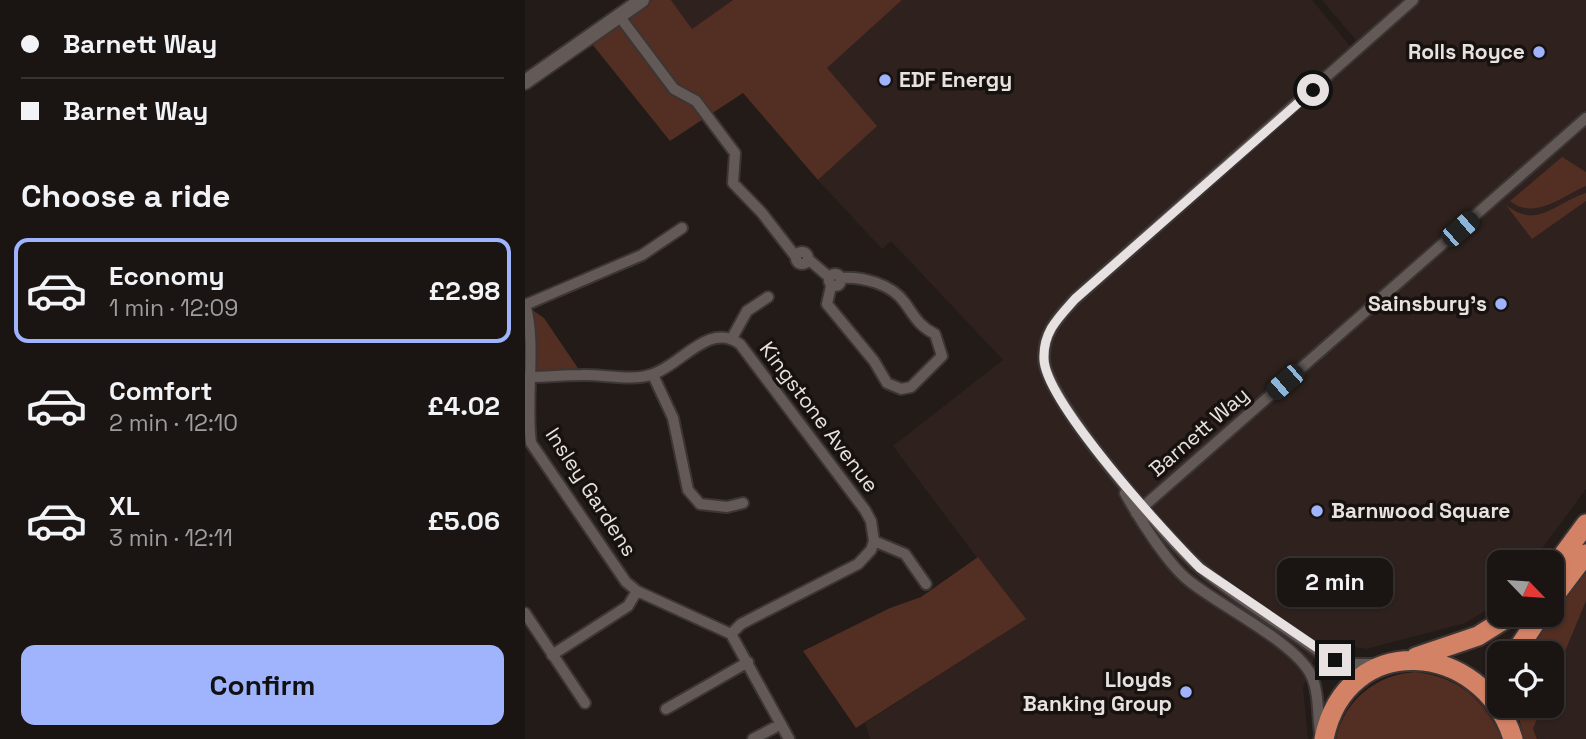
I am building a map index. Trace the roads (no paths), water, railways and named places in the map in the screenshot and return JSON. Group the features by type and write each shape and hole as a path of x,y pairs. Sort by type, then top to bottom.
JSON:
{"highway":[{"path":"1565,552 1586,524"},
{"path":"1565,582 1586,554"},
{"path":"1322,739 1343,695 1367,671 1383,664 1406,661 1465,642 1491,627"},
{"path":"1406,661 1442,664 1465,674 1497,704 1512,735"}],"street":[{"path":"525,82 642,0"},
{"name":"Barnett Way","path":"1413,0 1084,291 1050,327 1045,342 1047,376 1140,510 1586,118"},
{"path":"620,17 674,89 696,102 735,153 733,183 762,213 800,264 808,259 834,280"},
{"path":"525,304 642,256 683,228"},
{"path":"852,276 888,286 906,303 922,328 935,334 942,356 911,387 901,389 887,383 874,361 827,304 834,280 852,276"},
{"path":"731,338 747,311 768,297"},
{"name":"Insley Gardens","path":"525,304 531,443 626,582 637,591 731,634"},
{"name":"Kingstone Avenue","path":"653,374 699,344 713,339 731,338 740,344 865,510 871,521 874,541"},
{"path":"528,377 653,374 673,418 688,490 700,503 727,507 743,503"},
{"path":"1140,510 1200,568 1326,657 1344,664 1383,664"},
{"path":"1140,510 1186,579 1290,652 1305,666 1313,677 1322,739"},
{"path":"789,739 731,634 741,624 858,564 871,550 874,541 905,554 926,584"},
{"path":"552,655 628,606 637,591"},
{"path":"525,613 585,703"},
{"path":"666,709 748,662"},
{"path":"753,739 781,724"}],"place":[{"name":"Rolls Royce","path":"1539,52"},
{"name":"EDF Energy","path":"885,80"},
{"name":"Sainsbury's","path":"1501,304"},
{"name":"Barnwood Square","path":"1317,511"},
{"name":"Lloyds Banking Group","path":"1186,692"}]}
